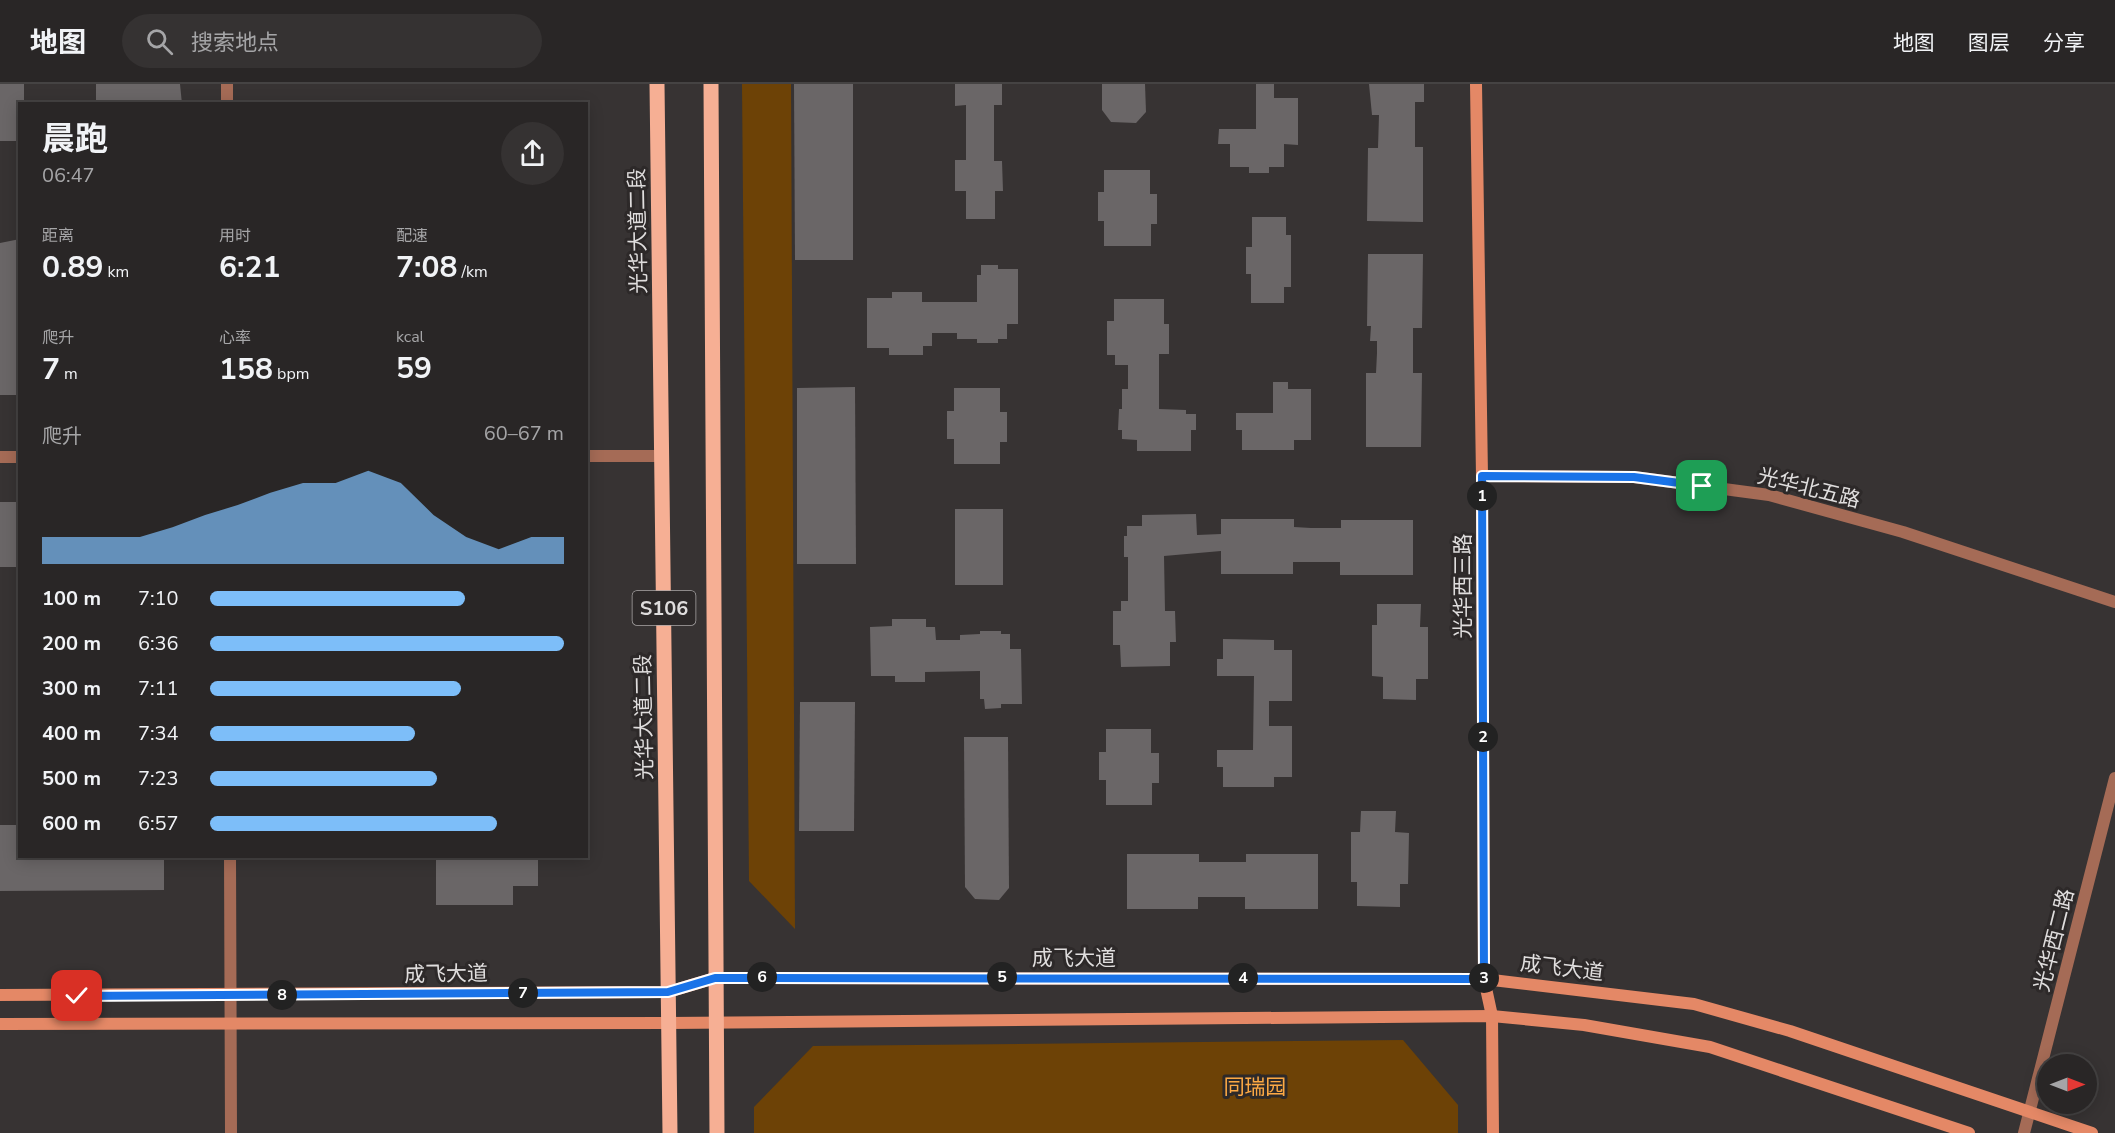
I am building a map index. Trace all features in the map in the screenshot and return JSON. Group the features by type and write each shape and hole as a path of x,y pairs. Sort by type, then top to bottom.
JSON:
{"main road":[{"name":"光华大道二段","path":"657,84 669,1133"},
{"name":"S106","path":"711,84 717,1133"},
{"name":"光华西三路","path":"1476,84 1482,476 1484,979 1492,1016 1493,1133"},
{"name":"成飞大道","path":"0,995 230,996 668,992 715,978 1484,979 1694,1004 1790,1031 2030,1110 2092,1133"},
{"path":"0,1024 231,1026 1492,1016 1584,1025 1710,1047 1969,1133"}],"street":[{"path":"227,84 227,102"},
{"path":"588,456 662,456"},
{"path":"0,457 18,457"},
{"name":"光华北五路","path":"1482,476 1634,477 1769,495 1902,532 2115,602"},
{"name":"光华西二路","path":"2024,1133 2115,778"},
{"path":"230,858 231,1133"}],"green space":[{"path":"742,84 791,84 795,929 749,881"},
{"name":"同瑞园","path":"1403,1040 1458,1105 1458,1133 754,1133 754,1107 813,1046"}],"building":[{"path":"0,84 24,84 24,102 18,102 18,141 0,141"},
{"path":"96,84 180,84 182,102 96,102"},
{"path":"794,84 853,84 853,260 795,260"},
{"path":"955,84 1002,84 1002,105 994,105 994,161 1002,161 1003,191 995,191 995,219 966,219 966,191 955,191 955,160 966,160 966,105 955,106"},
{"path":"1102,84 1145,84 1146,112 1136,123 1111,122 1102,110"},
{"path":"1256,84 1274,84 1274,98 1298,98 1298,145 1284,144 1284,167 1269,167 1269,173 1249,173 1249,167 1230,167 1230,144 1218,144 1219,129 1256,129"},
{"path":"1369,84 1424,84 1424,102 1415,102 1415,147 1423,147 1423,222 1367,221 1368,148 1378,148 1379,115 1372,115"},
{"path":"1104,170 1150,170 1150,194 1157,194 1157,224 1151,224 1151,246 1104,246 1104,221 1098,221 1098,192 1104,192"},
{"path":"1252,217 1286,217 1286,235 1291,235 1291,287 1284,287 1284,303 1251,303 1251,274 1246,274 1246,247 1252,247"},
{"path":"18,239 18,395 0,395 0,243"},
{"path":"1368,254 1423,254 1422,328 1413,328 1413,373 1422,373 1421,447 1366,447 1366,373 1376,373 1377,353 1377,341 1370,341 1371,326 1367,326"},
{"path":"981,265 998,265 998,269 1018,269 1018,324 1007,324 1007,339 998,339 998,343 977,343 977,339 957,339 957,333 932,333 932,346 923,346 923,355 889,355 889,348 867,348 867,298 892,298 892,292 922,292 922,302 977,302 977,275 981,275"},
{"path":"1114,299 1164,299 1164,324 1169,324 1169,354 1159,354 1159,409 1186,410 1186,414 1196,414 1196,430 1191,430 1191,451 1137,451 1137,440 1122,439 1122,430 1118,430 1119,409 1122,409 1122,389 1128,389 1128,365 1115,365 1115,355 1107,355 1107,321 1114,321"},
{"path":"1273,382 1288,382 1288,389 1311,389 1311,440 1294,440 1294,450 1242,450 1242,430 1236,430 1236,413 1273,413"},
{"path":"855,387 856,564 797,564 797,388"},
{"path":"954,388 1000,388 1000,412 1007,412 1007,442 1000,442 1000,464 954,464 954,439 947,439 947,411 954,411"},
{"path":"0,502 18,502 18,567 0,567"},
{"path":"955,509 1003,509 1003,585 955,585"},
{"path":"1196,514 1197,535 1221,534 1221,519 1294,519 1294,527 1311,528 1341,528 1341,520 1413,520 1413,575 1340,575 1340,562 1293,562 1293,574 1221,574 1221,551 1164,556 1165,611 1175,611 1176,642 1170,642 1170,666 1121,667 1120,645 1113,645 1113,611 1121,611 1121,601 1128,601 1128,557 1124,557 1124,536 1127,536 1127,526 1142,526 1142,515"},
{"path":"1377,604 1421,604 1420,627 1428,627 1428,679 1416,679 1416,700 1383,699 1383,677 1372,676 1372,625 1377,625"},
{"path":"892,619 926,619 926,627 935,627 936,640 960,640 960,635 980,634 980,631 1001,631 1001,634 1010,634 1010,649 1021,649 1022,704 1001,704 1001,708 985,709 984,699 980,699 980,671 925,672 925,682 895,682 895,676 871,676 870,627 892,626"},
{"path":"1223,639 1274,640 1274,650 1292,650 1292,701 1269,701 1269,726 1292,726 1292,777 1274,777 1274,787 1223,787 1223,767 1217,767 1217,750 1253,750 1254,676 1217,676 1217,659 1223,659"},
{"path":"800,702 855,702 854,831 799,831"},
{"path":"1106,729 1151,729 1151,753 1159,753 1159,783 1152,783 1152,805 1106,805 1106,780 1099,780 1099,752 1106,752"},
{"path":"964,737 1008,737 1009,888 999,900 975,899 965,887"},
{"path":"1361,811 1396,811 1395,832 1409,833 1408,884 1400,884 1400,907 1357,906 1357,882 1351,882 1351,832 1360,832"},
{"path":"0,825 18,825 18,858 164,858 164,890 0,891"},
{"path":"1127,854 1199,854 1199,862 1246,862 1246,854 1318,854 1318,909 1245,909 1245,897 1198,897 1198,909 1127,909"},
{"path":"436,858 538,858 538,886 513,886 513,905 436,905"}],"route":[{"path":"77,996 668,992 715,978 1484,979 1482,476 1634,477 1702,486"}]}
